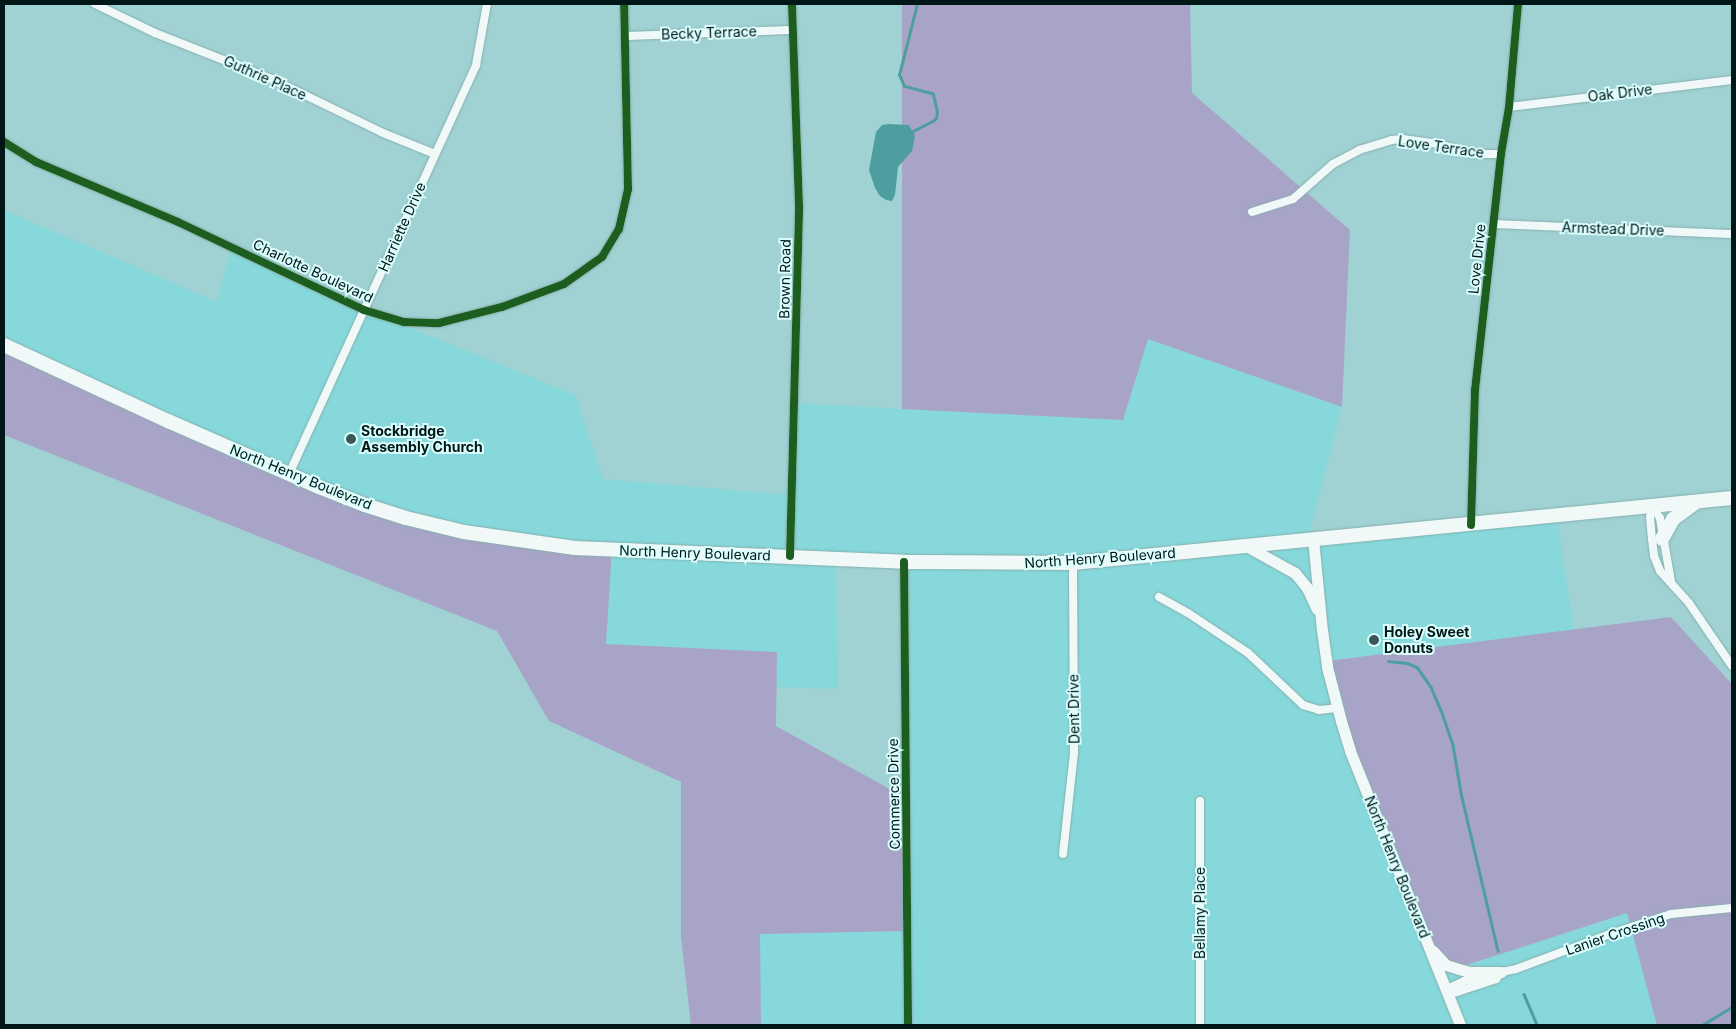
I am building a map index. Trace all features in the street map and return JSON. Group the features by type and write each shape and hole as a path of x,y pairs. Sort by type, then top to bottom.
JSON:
{"highway":[{"name":"North Henry Boulevard","path":"4,345 289,474 342,496 406,518 504,539 567,547 635,552 790,556 904,562 1073,563 1314,539"},
{"path":"1314,539 1471,522 1653,507 1732,498"},
{"path":"1662,539 1673,519 1698,502"}],"main road":[{"name":"North Henry Boulevard","path":"1314,539 1320,616 1327,667 1337,708 1350,751 1460,1025"},
{"path":"1248,547 1295,573 1307,588 1320,616"},
{"path":"1428,944 1446,966 1469,972 1501,972"}],"street":[{"name":"Guthrie Place","path":"95,4 155,33 272,79 383,133 435,154"},
{"name":"Harriette Drive","path":"289,474 476,65 487,4"},
{"name":"Charlotte Boulevard","path":"4,142 36,162 178,222 364,310 404,322 439,323 502,307 564,284 602,257 619,229 628,189 624,4"},
{"name":"Brown Road","path":"790,556 799,206 792,4"},
{"name":"Love Drive","path":"1471,522 1475,390 1501,154 1509,107 1518,4"},
{"name":"Becky Terrace","path":"625,36 792,30"},
{"name":"Oak Drive","path":"1509,107 1732,80"},
{"name":"Love Terrace","path":"1252,212 1293,199 1333,164 1358,150 1391,140 1403,139 1439,144 1474,154 1501,154"},
{"name":"Armstead Drive","path":"1493,224 1732,234"},
{"path":"1653,507 1660,518 1662,539 1671,582"},
{"path":"1653,507 1650,517 1654,556 1660,571 1671,582 1732,666"},
{"name":"Commerce Drive","path":"904,562 908,1025"},
{"name":"Dent Drive","path":"1064,854 1074,754 1073,563"},
{"path":"1159,597 1188,613 1248,653 1303,705 1319,710 1337,708"},
{"name":"Bellamy Place","path":"1200,801 1200,1025"},
{"name":"Lanier Crossing","path":"1447,993 1464,981 1516,969 1671,914 1732,908"}],"shaded area":[{"path":"902,4 1190,4 1192,93 1350,230 1342,407 1148,339 1123,420 902,409"},
{"path":"882,125 909,125 915,136 912,151 898,167 895,195 892,201 880,196 869,170 876,132"},
{"path":"4,210 217,302 231,249 359,307 575,395 603,479 790,495 789,403 1123,420 1147,339 1342,407 1308,539 1556,513 1574,630 1328,661 1436,975 1627,913 1657,1025 761,1025 759,934 904,931 903,562 836,562 838,689 776,687 777,652 606,644 528,546 397,514 4,350"},
{"path":"4,350 300,485 455,532 612,548 606,644 777,652 776,726 906,798 904,931 760,934 761,1025 691,1025 681,937 681,782 549,721 497,631 4,435"},
{"path":"1671,617 1732,684 1732,1025 1657,1025 1627,913 1436,975 1363,784 1328,661"}],"waterway":[{"path":"913,131 933,121 936,118 937,112 933,94 904,86 899,75 917,4"},
{"path":"1388,661 1407,663 1417,667 1431,687 1441,710 1453,745 1461,793 1498,951"},
{"path":"1524,994 1537,1025"},
{"path":"1702,1025 1732,1007"}],"cycle path":[{"path":"4,142 36,162 178,222 364,310 404,322 439,323 502,307 564,284 602,257 619,229 628,189 624,4"},
{"path":"790,556 799,206 792,4"},
{"path":"1471,525 1475,390 1501,154 1509,107 1518,4"},
{"path":"904,562 908,1025"}],"place":[{"name":"Stockbridge Assembly Church","path":"351,439"},
{"name":"Holey Sweet Donuts","path":"1374,640"}]}
